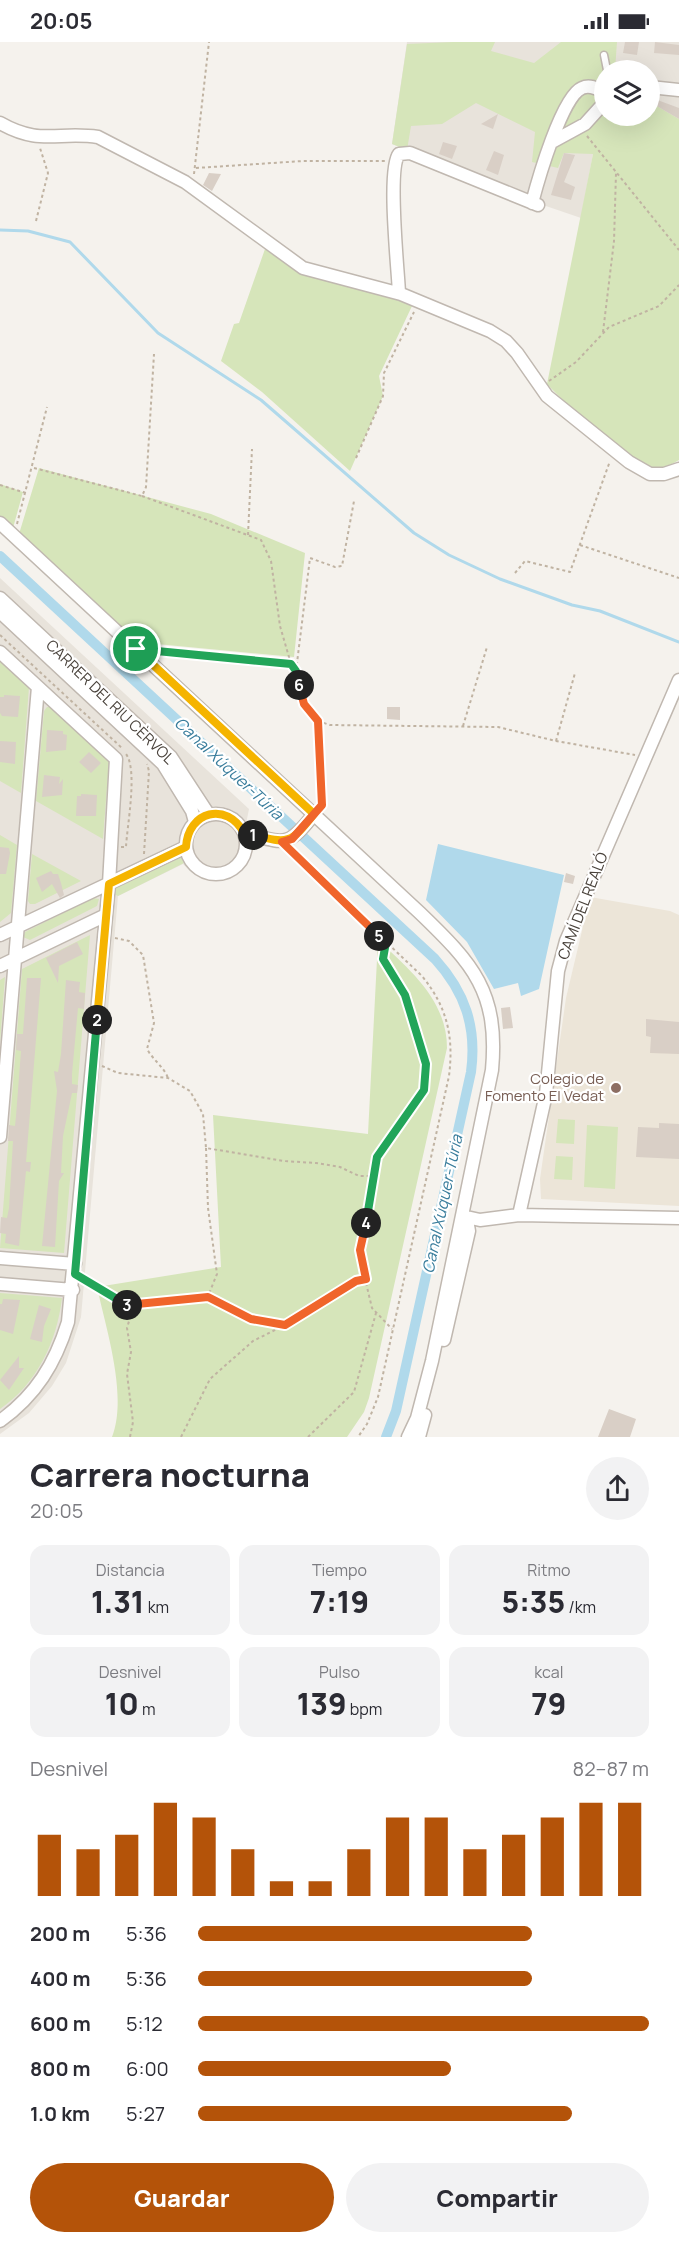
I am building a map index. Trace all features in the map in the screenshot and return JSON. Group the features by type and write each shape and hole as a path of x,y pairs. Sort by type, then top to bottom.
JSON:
{"street":[{"path":"399,293 394,206 395,161 399,154 406,152 535,204 542,161 566,107 577,91 589,86 594,88"},
{"path":"660,88 679,90"},
{"path":"552,142 585,124 594,114"},
{"path":"0,123 22,134 35,137 82,135 98,137 185,182 303,268 399,293 490,331 506,341 526,365 540,389 614,450 650,474 664,474 679,469"},
{"path":"0,523 136,649 311,817 462,953 488,1003 494,1046 492,1070 432,1361 417,1418 408,1437"},
{"name":"CARRER DEL RIU CÈRVOL","path":"0,598 171,757 209,814"},
{"name":"CARRER DEL RIU CÈRVOL","path":"0,612 163,764 192,811 195,822"},
{"path":"0,652 116,759 109,884 73,1290 64,1336 46,1375 31,1395 0,1420"},
{"name":"CAMÍ DEL REALÓ","path":"519,1215 546,1094 558,971 566,941 679,681"},
{"path":"0,1137 38,687"},
{"path":"209,814 218,814 234,820 244,833 245,853 233,869 223,873 203,871 195,865 186,847 190,829 195,822 209,814"},
{"path":"244,833 287,840 311,817"},
{"path":"0,935 186,847"},
{"path":"0,966 106,915"},
{"path":"419,1437 469,1231 475,1222 519,1215 679,1218"},
{"path":"462,1216 480,1220"},
{"path":"462,1216 467,1220 469,1231"},
{"path":"0,1258 75,1269"},
{"path":"0,1284 73,1290"}],"lane":[{"path":"604,55 605,60"}],"path":[{"path":"185,182 196,168 209,42"},
{"path":"35,137 48,173 36,221"},
{"path":"591,141 679,250"},
{"path":"196,168 303,161 395,161"},
{"path":"603,332 614,241 616,173"},
{"path":"540,389 576,362 603,332 617,323 659,306 679,285"},
{"path":"356,458 383,396 384,373 420,302"},
{"path":"142,496 146,487 154,354"},
{"path":"14,536 34,468 47,407"},
{"path":"248,534 252,449"},
{"path":"514,573 525,561 570,572 614,450"},
{"path":"34,468 142,496 261,540 271,561 280,626 291,664 296,671"},
{"path":"0,485 27,494"},
{"path":"354,501 342,566 335,567 310,558 296,671 304,704 318,721 330,725 498,727 556,741 645,756"},
{"path":"580,544 679,578"},
{"path":"463,726 487,647"},
{"path":"136,649 291,664"},
{"path":"556,741 575,673"},
{"path":"311,817 322,805 318,721"},
{"path":"287,840 422,976 434,991 445,1012 452,1043 449,1076 378,1397 367,1424 358,1437"},
{"path":"104,936 129,941 143,956 154,1023 147,1049 153,1061 168,1078"},
{"path":"386,942 383,959 405,995 426,1064 424,1090 377,1157 360,1250 376,1313 392,1329"},
{"path":"93,1063 118,1073 168,1078 190,1091 203,1114 208,1208 217,1274 208,1297"},
{"path":"206,1148 283,1161 340,1167 359,1176 372,1176"},
{"path":"75,1269 125,1305 139,1306 208,1297 251,1319 285,1325"},
{"path":"181,1437 210,1379 253,1341 285,1325 356,1281 366,1279"},
{"path":"130,1437 134,1422 126,1374 131,1352 127,1328 132,1311 139,1306"},
{"path":"308,1437 354,1392 376,1313"}],"shaded area":[{"path":"407,42 679,42 679,119 660,109 660,60 594,60 594,126 601,126 593,154 581,218 543,205 539,198 392,144"},
{"path":"0,578 249,809 246,824 251,847 242,869 226,879 204,879 192,873 183,864 118,896 81,1317 66,1363 52,1386 29,1413 0,1434"},
{"name":"Colegio de Fomento El Vedat","path":"590,897 670,911 679,915 679,1206 541,1199 540,1179 566,998"}],"green space":[{"path":"495,42 491,51 534,63 561,42 617,42 616,60 594,60 594,126 660,126 660,108 679,119 679,460 673,464 652,469 642,466 598,433 547,384 593,154 564,153 558,168 532,162 535,132 476,103 442,124 411,126 407,150 392,144 407,44"},
{"path":"265,249 282,260 318,275 412,306 379,376 383,396 350,471 262,392 221,361 234,324 239,323"},
{"path":"39,468 211,514 305,553 294,657 136,642 19,534"},
{"path":"0,484 23,492 13,528 0,517"},
{"path":"0,660 29,687 21,793 0,781"},
{"path":"47,707 51,707 109,761 103,839 36,801 44,711"},
{"path":"0,835 17,845 11,913 0,922"},
{"path":"32,854 81,881 35,904 30,904 28,901"},
{"path":"180,854 184,863 118,896 112,893 114,887"},
{"path":"93,898 99,899 97,906 30,940 23,937 25,932"},
{"path":"90,935 64,1253 0,1248 22,969"},
{"path":"378,940 414,975 434,1001 441,1015 447,1048 364,1412 347,1437 112,1437 118,1402 117,1383 97,1287 221,1267 213,1115 368,1134"},
{"path":"5,977 0,1043 0,980"},
{"path":"558,1119 575,1120 574,1144 556,1143"},
{"path":"587,1125 618,1127 615,1189 584,1187"},
{"path":"556,1156 573,1157 572,1180 554,1179"},
{"path":"0,1293 62,1298 55,1330 43,1360 25,1387 0,1409"}],"water":[{"path":"438,844 564,875 539,989 521,996 518,983 494,989 467,942 426,900"}],"building":[{"path":"625,42 639,42 637,55 623,53"},
{"path":"655,42 679,45 679,55 654,53"},
{"path":"660,101 679,108 679,119 660,108"},
{"path":"498,114 493,129 481,124"},
{"path":"443,142 457,146 452,159 439,154"},
{"path":"494,151 504,155 498,175 486,170"},
{"path":"564,153 575,155 564,182 575,187 571,200 551,195"},
{"path":"209,173 221,174 212,191 203,185"},
{"path":"20,696 18,717 2,716 0,713 0,697"},
{"path":"387,707 400,707 400,720 387,719"},
{"path":"47,730 63,731 63,734 67,735 66,750 46,752"},
{"path":"0,741 16,742 15,764 0,762"},
{"path":"89,752 101,763 91,773 79,762"},
{"path":"44,775 60,777 59,784 63,779 62,795 42,797"},
{"path":"97,795 96,816 76,816 77,796"},
{"path":"0,847 9,848 6,874 0,874"},
{"path":"51,871 53,874 58,874 61,883 64,895 60,898 52,884 42,892 36,878"},
{"path":"566,873 575,876 573,884 564,882"},
{"path":"77,942 83,954 59,966 58,983 46,958"},
{"path":"27,978 41,978 26,1162 31,1162 30,1172 26,1171 19,1246 5,1243 6,1234 0,1233 1,1217 7,1218 9,1208 13,1141 8,1141 9,1125 15,1126 21,1051 16,1050 17,1034 23,1034"},
{"path":"66,980 80,982 79,992 85,993 84,1009 78,1008 72,1084 78,1085 77,1093 72,1093 63,1136 61,1173 64,1173 59,1181 55,1247 42,1246 57,1091 54,1071 58,1072 61,1054"},
{"path":"510,1007 513,1028 503,1029 501,1008"},
{"path":"646,1019 679,1022 679,1054 650,1053 651,1037 646,1036"},
{"path":"659,1123 679,1124 679,1159 636,1157 638,1127 659,1128"},
{"path":"3,1299 20,1300 13,1334 0,1330 0,1304"},
{"path":"39,1305 51,1309 44,1326 42,1342 30,1339"},
{"path":"19,1356 19,1368 24,1368 9,1390 0,1380"},
{"path":"609,1409 636,1419 630,1437 598,1437"}],"waterway":[{"path":"0,230 28,231 70,242 158,333 261,400 414,533 449,555 500,579 572,605 600,611 679,642"},
{"name":"Canal Xúquer-Túria","path":"0,556 435,959 461,997 470,1025 471,1072 396,1411 386,1437"}],"place":[{"name":"Colegio de Fomento El Vedat","path":"616,1088"}],"route":[{"path":"136,649 291,664 296,671 304,704 318,721 322,805 292,839 282,842 308,870 386,942 383,959 405,995 426,1064 424,1090 377,1157 360,1250 366,1279 356,1281 303,1316 285,1325 251,1319 208,1297 139,1306 125,1305 75,1274 109,884 186,847 190,829 195,822 209,814 218,814 234,820 244,833 282,842 292,839 314,814 136,649"}]}
